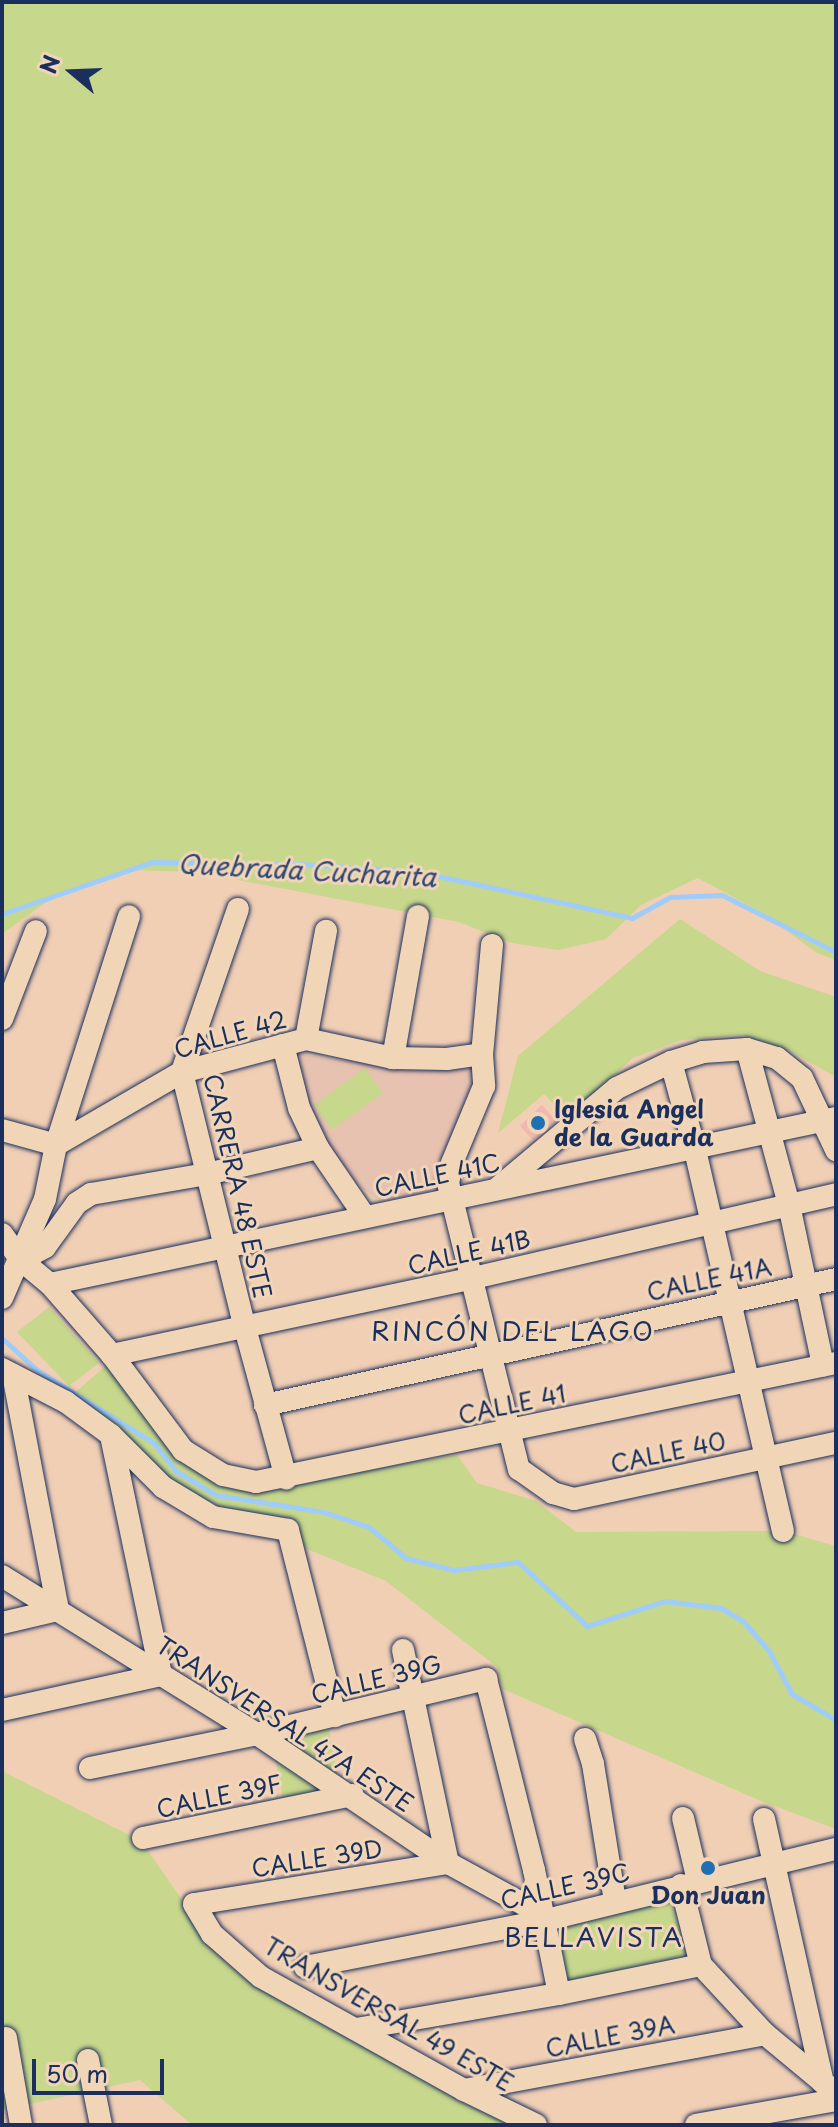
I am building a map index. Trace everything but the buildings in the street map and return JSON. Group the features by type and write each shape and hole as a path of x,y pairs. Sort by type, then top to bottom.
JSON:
{"street":[{"name":"CARRERA 48 ESTE","path":"238,909 182,1072 228,1248 245,1328 286,1478"},
{"path":"2,1298 45,1199 56,1145 129,916"},
{"path":"393,1058 418,916"},
{"path":"2,1019 36,931"},
{"path":"306,1039 326,931"},
{"path":"492,945 482,1054 484,1086 452,1163 450,1199 509,1431"},
{"name":"CALLE 42","path":"56,1145 182,1072 306,1039 393,1058 447,1059 482,1054"},
{"path":"283,1045 299,1108 318,1148 365,1217"},
{"path":"747,1049 830,1364"},
{"path":"498,1188 617,1088 671,1062 703,1052 747,1049 777,1058 802,1078 830,1119 836,1150"},
{"path":"671,1062 695,1150 783,1531"},
{"name":"CALLE 41C","path":"50,1284 830,1119"},
{"path":"2,1130 56,1145"},
{"path":"21,1260 45,1247 77,1203 91,1194 207,1174 318,1148"},
{"name":"CALLE 41B","path":"112,1355 469,1279 836,1194"},
{"path":"2,1234 21,1260 50,1284 112,1355"},
{"name":"CALLE 41A","path":"265,1405 729,1300 836,1279"},
{"name":"CALLE 41","path":"112,1355 183,1450 223,1475 256,1482 830,1364"},
{"path":"7,1372 66,1402 111,1435 163,1487 213,1517 288,1530 335,1716"},
{"path":"2,1623 58,1610 7,1372"},
{"name":"CALLE 40","path":"509,1431 519,1469 553,1493 574,1499 836,1443"},
{"path":"2,1710 161,1675 111,1435"},
{"name":"TRANSVERSAL 47A ESTE","path":"2,1576 353,1795 448,1863 541,1917"},
{"path":"403,1650 448,1863"},
{"name":"CALLE 39G","path":"90,1768 257,1734 486,1679 534,1870 541,1917"},
{"path":"585,1739 593,1764 615,1901"},
{"name":"CALLE 39F","path":"143,1838 353,1795"},
{"path":"683,1818 701,1965 765,2034 832,2092"},
{"path":"764,1819 771,1863 832,2092"},
{"name":"CALLE 39C","path":"305,1967 615,1901 836,1849"},
{"name":"CALLE 39D","path":"194,1904 448,1863"},
{"name":"TRANSVERSAL 49 ESTE","path":"194,1904 212,1934 261,1977 464,2090 536,2125"},
{"path":"541,1917 559,1994"},
{"path":"356,2029 559,1994 701,1965"},
{"name":"CALLE 39A","path":"464,2090 765,2034"},
{"path":"6,2038 21,2125"},
{"path":"88,2060 101,2125"},
{"path":"696,2125 832,2092"}],"shaded area":[{"path":"289,1053 418,1070 460,1067 471,1070 476,1079 431,1190 397,1200 374,1198 347,1175 326,1147"}],"green space":[{"path":"2,2 836,2 836,960 817,953 761,912 698,878 641,905 606,939 558,950 512,943 459,922 196,872 132,870 53,897 2,934"},
{"path":"680,919 760,971 836,997 836,1077 790,1051 743,1035 681,1040 633,1058 567,1118 544,1094 498,1133 518,1056"},
{"path":"365,1068 383,1093 332,1130 314,1105"},
{"path":"49,1307 99,1363 69,1386 17,1332"},
{"path":"109,1363 171,1445 253,1489 457,1455 477,1483 536,1501 576,1532 783,1531 836,1546 836,1829 761,1801 503,1689 497,1667 386,1581 287,1541 171,1482 71,1396"},
{"path":"328,1726 341,1789 283,1799 272,1741"},
{"path":"2,1771 141,1841 227,1964 463,2091 517,2125 192,2125 140,2080 2,2110"},
{"path":"669,1899 689,1955 564,1982 556,1928"}],"waterway":[{"name":"Quebrada Cucharita","path":"2,914 152,862 299,864 415,871 632,918 670,897 722,895 836,952"},
{"path":"4,1340 37,1370 154,1443 176,1471 216,1495 324,1512 369,1527 406,1558 454,1570 518,1562 587,1626 665,1601 721,1608 743,1621 769,1651 792,1694 836,1720"}],"place":[{"name":"Iglesia Angel de la Guarda","path":"538,1123"},
{"name":"Don Juan","path":"708,1868"}],"district":[{"name":"RINCÓN DEL LAGO","path":"513,1331"},
{"name":"BELLAVISTA","path":"594,1937"}]}
